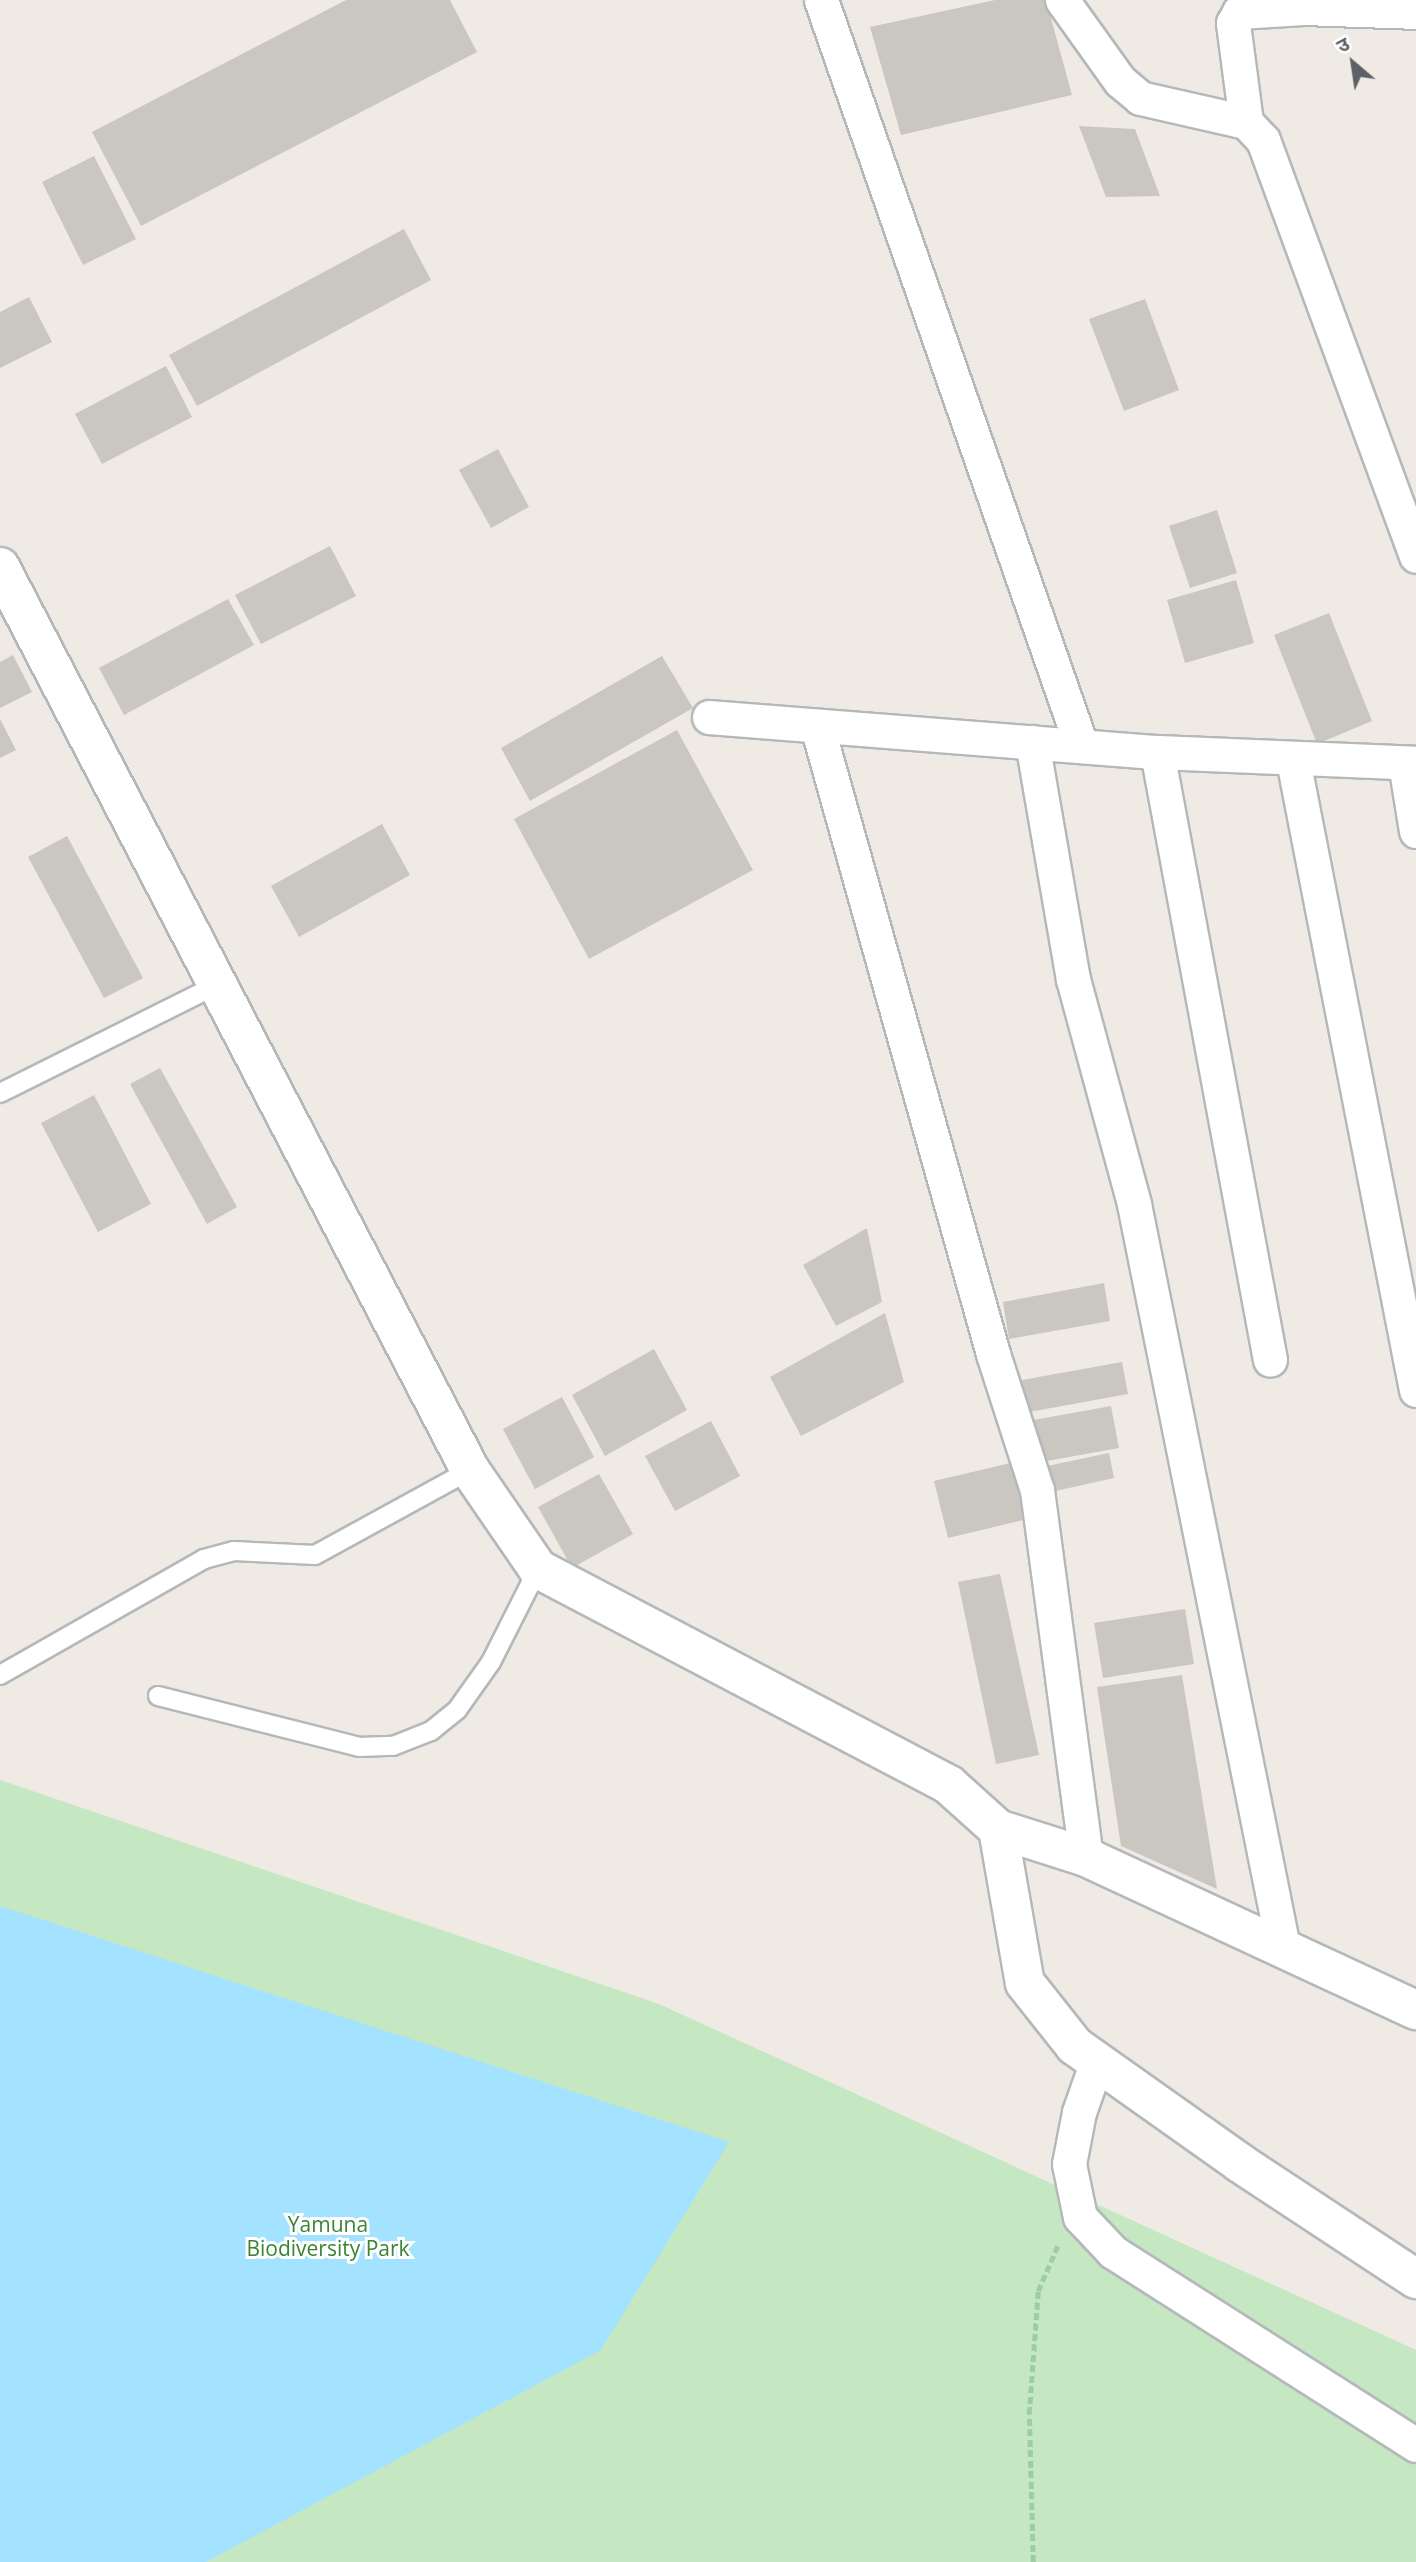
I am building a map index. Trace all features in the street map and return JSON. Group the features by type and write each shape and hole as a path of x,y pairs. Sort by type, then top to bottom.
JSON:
{"street":[{"path":"821,0 1081,746"},
{"path":"1062,0 1120,81 1140,98 1246,122 1263,140 1416,556"},
{"path":"1246,122 1233,23 1240,12 1303,8 1416,12"},
{"path":"0,567 470,1470 538,1569 949,1786 998,1829 1086,1857 1416,2010"},
{"path":"709,717 1157,752 1410,763 1416,831"},
{"path":"817,726 993,1354 1037,1490 1086,1857"},
{"path":"1032,742 1073,979 1133,1204 1283,1947"},
{"path":"1157,752 1270,1360"},
{"path":"1293,760 1416,1391"},
{"path":"998,1829 1025,1983 1075,2046 1240,2163 1416,2279"},
{"path":"1097,2061 1079,2112 1069,2164 1080,2217 1113,2252 1416,2445"}],"lane":[{"path":"0,1093 218,985"},
{"path":"0,1675 204,1559 234,1551 315,1555 470,1470"},
{"path":"158,1696 359,1747 393,1746 431,1731 457,1710 491,1662 538,1569"}],"path":[{"path":"1033,2562 1029,2414 1038,2291 1053,2251 1080,2217"}],"green space":[{"name":"Yamuna Biodiversity Park","path":"0,1780 659,2004 1416,2350 1416,2562 0,2562"}],"water":[{"path":"0,1906 729,2142 601,2350 206,2562 0,2562"}],"building":[{"path":"346,0 450,0 477,52 141,226 92,132"},
{"path":"995,0 1046,0 1072,95 901,135 870,27"},
{"path":"1079,126 1135,129 1160,196 1106,197"},
{"path":"94,156 136,239 83,265 42,182"},
{"path":"404,229 431,280 197,406 169,355"},
{"path":"29,297 52,342 0,368 0,312"},
{"path":"1145,299 1179,390 1124,411 1089,319"},
{"path":"166,366 192,417 102,464 75,414"},
{"path":"498,449 529,507 491,528 459,470"},
{"path":"1217,510 1237,573 1190,588 1169,526"},
{"path":"330,546 356,596 261,644 235,595"},
{"path":"1236,580 1254,643 1185,663 1167,600"},
{"path":"228,599 254,645 124,715 99,668"},
{"path":"1329,613 1372,721 1317,744 1274,635"},
{"path":"13,655 32,692 0,708 0,662"},
{"path":"662,656 693,708 530,801 501,748"},
{"path":"0,719 16,750 0,758"},
{"path":"677,730 753,870 589,959 514,819"},
{"path":"382,824 410,875 299,937 271,886"},
{"path":"67,836 143,978 104,998 28,857"},
{"path":"160,1068 237,1207 207,1224 130,1084"},
{"path":"94,1095 151,1204 98,1232 41,1123"},
{"path":"867,1228 882,1302 836,1326 803,1265"},
{"path":"1104,1283 1110,1321 1009,1339 1003,1302"},
{"path":"885,1313 904,1382 801,1436 770,1377"},
{"path":"654,1349 687,1410 605,1456 572,1395"},
{"path":"1122,1362 1128,1394 1029,1412 1022,1380"},
{"path":"562,1397 594,1457 535,1489 503,1429"},
{"path":"1111,1406 1119,1448 1036,1463 1028,1421"},
{"path":"711,1421 740,1476 675,1511 645,1456"},
{"path":"1109,1453 1114,1478 1051,1492 1047,1466"},
{"path":"1019,1461 1032,1518 948,1538 934,1481"},
{"path":"599,1474 633,1534 572,1568 538,1507"},
{"path":"1000,1574 1039,1755 996,1764 958,1582"},
{"path":"1185,1609 1194,1664 1103,1678 1094,1623"},
{"path":"1182,1675 1217,1889 1121,1846 1097,1687"}]}
